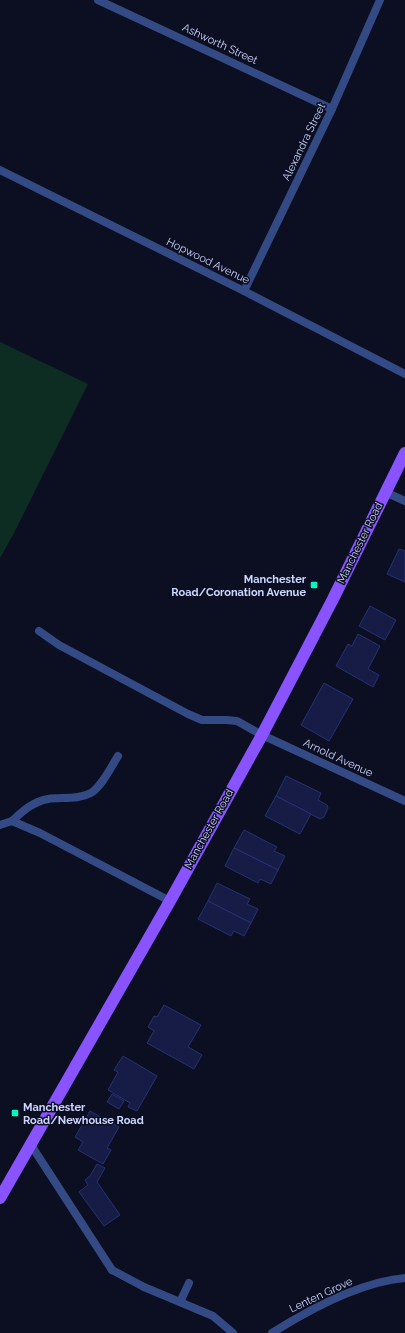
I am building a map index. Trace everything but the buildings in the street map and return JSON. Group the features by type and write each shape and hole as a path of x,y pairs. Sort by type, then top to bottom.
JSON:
{"main road":[{"name":"Manchester Road","path":"0,1198 262,735 333,599 405,453"}],"street":[{"name":"Ashworth Street","path":"98,0 115,3 332,109"},
{"name":"Alexandra Street","path":"244,291 332,109 380,0"},
{"name":"Hopwood Avenue","path":"0,170 244,291 405,374"},
{"path":"385,492 405,501"},
{"name":"Arnold Avenue","path":"39,631 59,645 188,714 202,720 237,721 262,735 405,801"},
{"path":"0,825 12,822 28,806 47,799 78,797 91,793 104,780 118,756"},
{"path":"12,822 40,832 170,900"},
{"path":"31,1145 112,1270 144,1287 213,1316 233,1333"},
{"name":"Lenten Grove","path":"272,1333 315,1308 353,1291 394,1279 405,1278"},
{"path":"180,1302 189,1283"}],"green space":[{"path":"0,342 88,384 14,533 0,558"}],"place":[{"name":"Manchester Road/Coronation Avenue","path":"314,585"},
{"name":"Manchester Road/Newhouse Road","path":"15,1113"}]}
